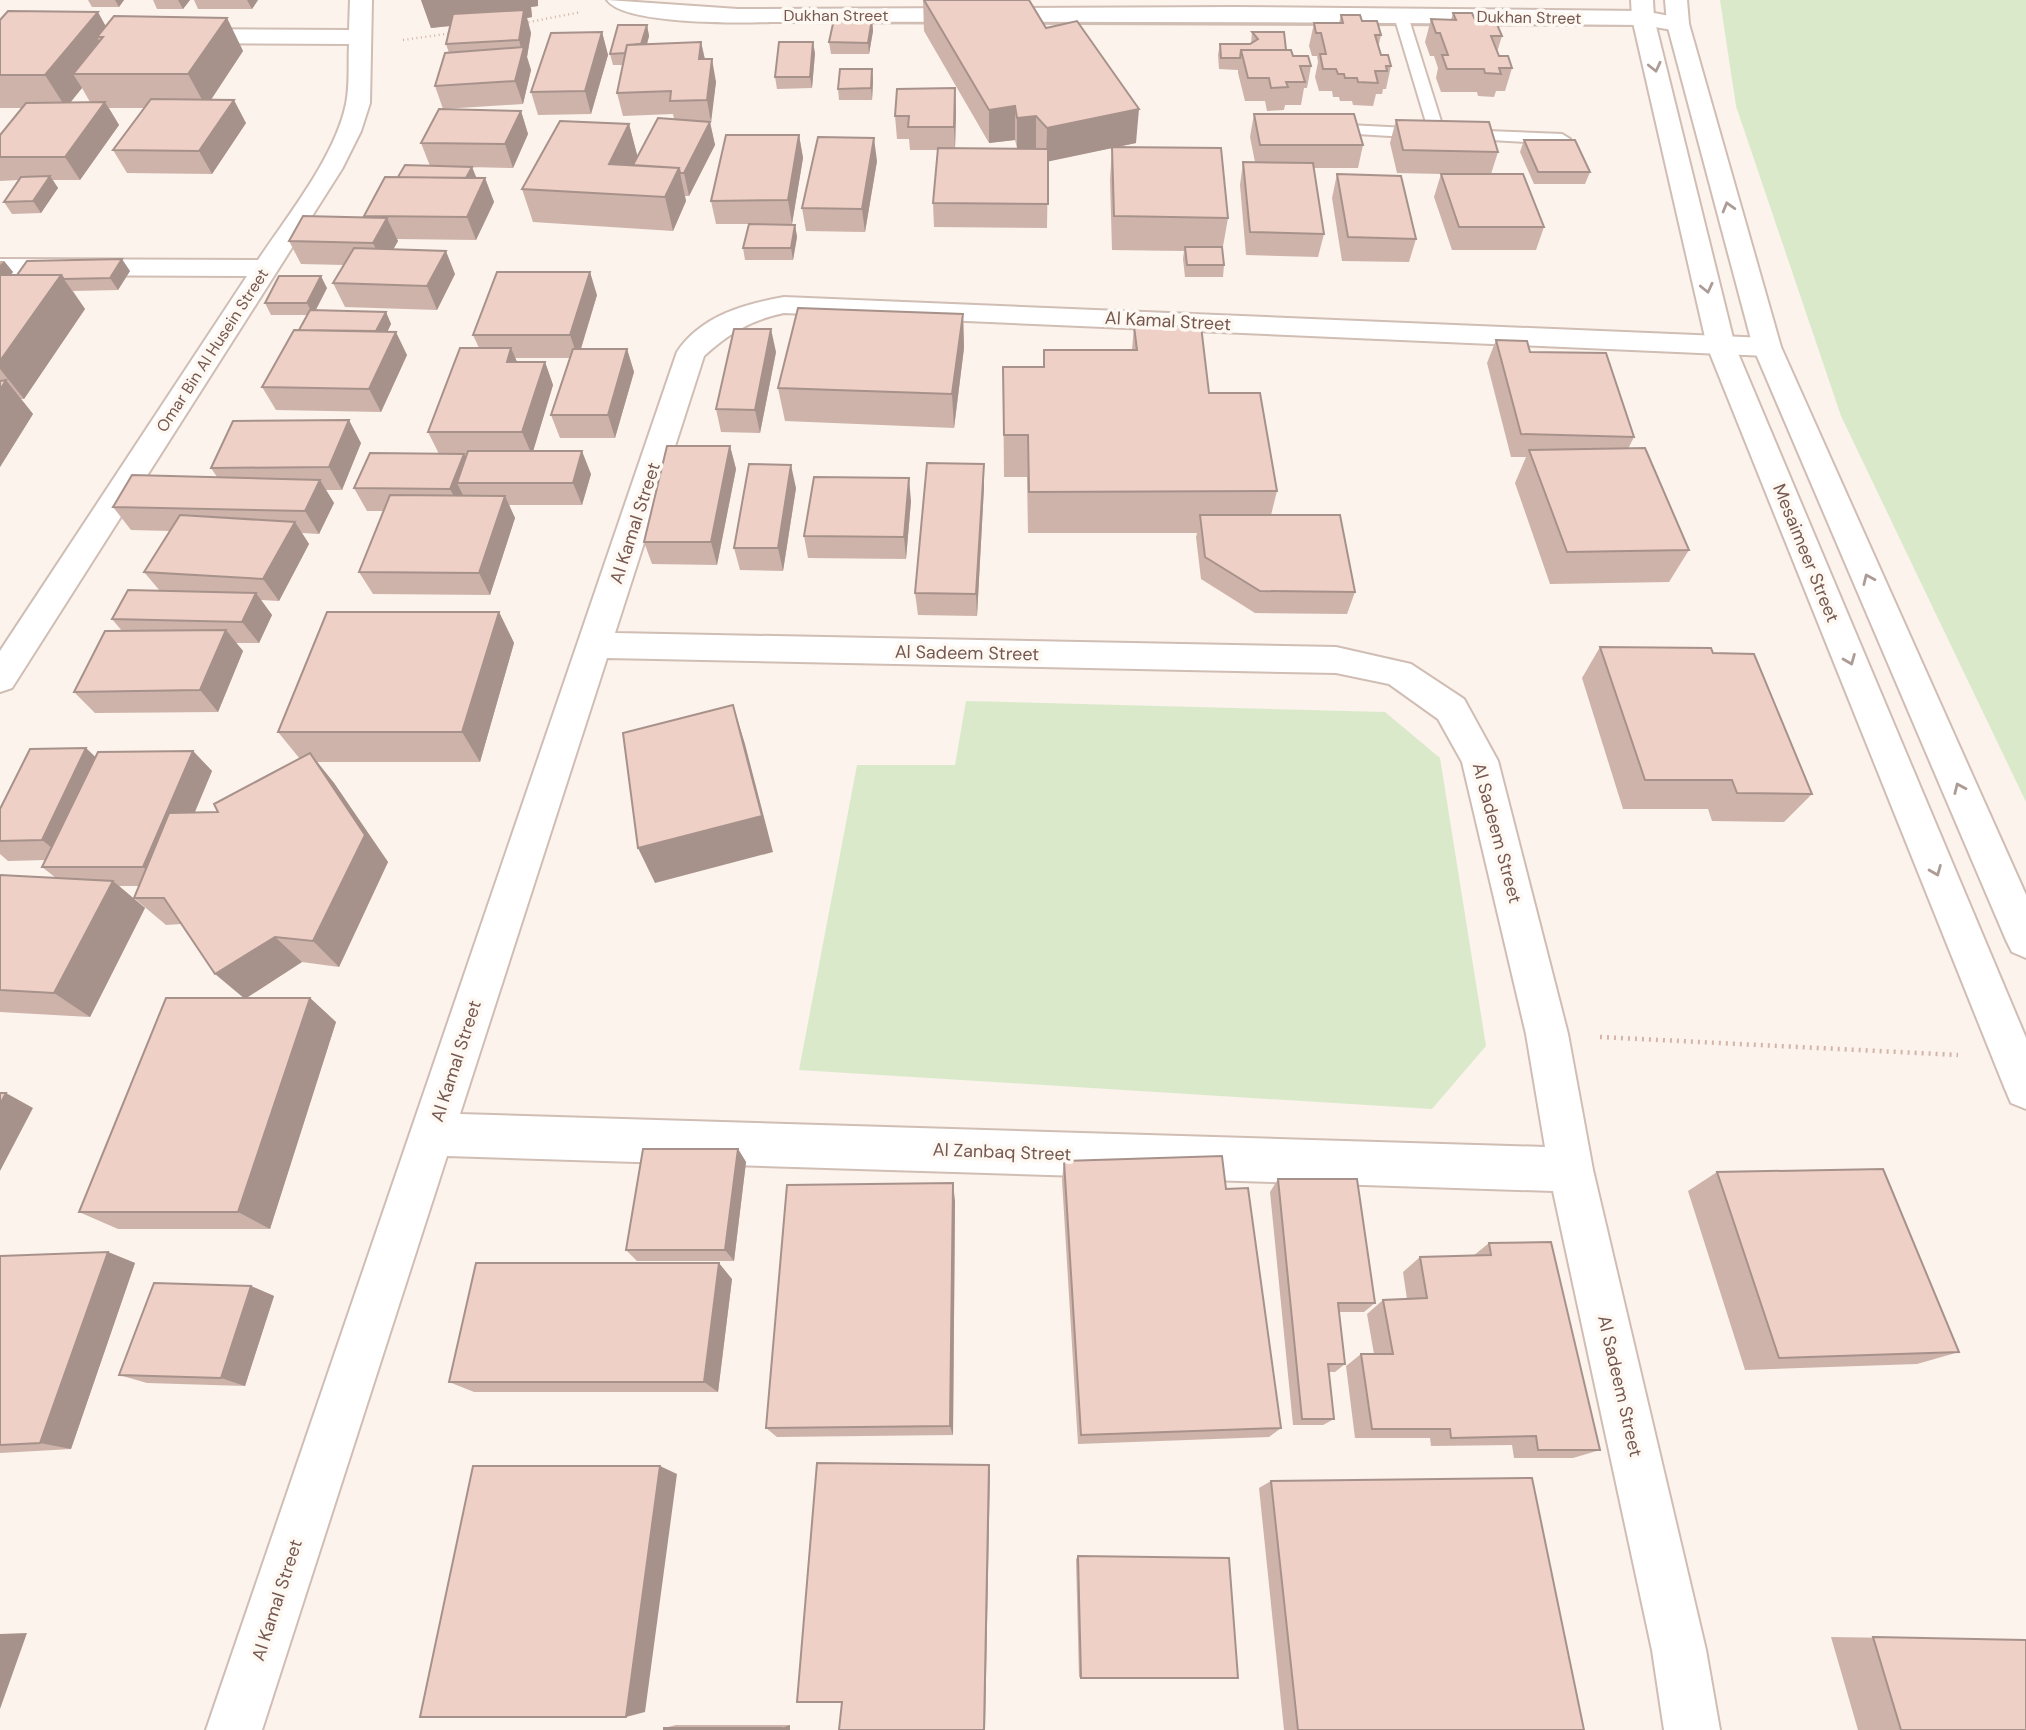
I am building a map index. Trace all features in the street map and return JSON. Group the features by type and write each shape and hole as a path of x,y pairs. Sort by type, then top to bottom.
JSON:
{"street":[{"name":"Omar Bin Al Husein Street","path":"0,679 330,169 349,131 358,103 361,0"},
{"name":"Dukhan Street","path":"622,2 677,13 738,16 1233,7 1401,16 1642,9 1677,12"},
{"name":"Mesaimeer Street","path":"1642,9 1721,346 2026,1089"},
{"path":"1677,12 1767,347 2026,940"},
{"path":"166,36 359,44"},
{"path":"0,267 265,268"},
{"name":"Al Kamal Street","path":"234,1730 691,352 718,327 744,312 784,305 1767,347"},
{"name":"Al Sadeem Street","path":"594,645 1336,660 1399,673 1451,709 1480,761 1546,1034 1571,1170 1679,1650 1692,1730"},
{"name":"Al Zanbaq Street","path":"432,1134 1571,1170"}],"lane":[{"path":"1401,16 1437,134"},
{"path":"1317,129 1562,139"}],"path":[{"path":"522,24 622,2"},
{"path":"359,44 460,32"},
{"path":"1546,1034 2013,1058"}],"green space":[{"path":"1720,0 2026,0 2026,802 1841,416 1736,106"},
{"path":"966,701 1385,712 1440,758 1486,1046 1432,1109 799,1070 857,765 955,765"}],"building":[{"path":"924,0 1029,0 1046,28 1077,21 1139,109 1047,128 1036,116 1017,118 1015,106 989,110"},
{"path":"524,10 519,40 446,44 453,14"},
{"path":"8,11 98,12 45,75 0,75 0,20"},
{"path":"1453,13 1472,13 1476,22 1496,22 1502,36 1491,36 1499,56 1508,56 1512,68 1499,68 1501,74 1485,73 1484,69 1447,69 1442,55 1448,55 1440,33 1436,33 1431,19 1456,20"},
{"path":"1341,15 1360,15 1362,21 1377,21 1381,35 1375,35 1381,55 1388,55 1391,66 1386,66 1387,71 1375,71 1378,83 1358,82 1357,78 1345,78 1344,74 1338,74 1336,69 1323,69 1320,54 1326,54 1321,33 1316,33 1314,23 1343,23"},
{"path":"114,16 227,18 188,74 73,74 103,37 97,37"},
{"path":"834,19 872,19 868,43 829,42"},
{"path":"618,25 647,25 641,44 627,45 625,53 610,54"},
{"path":"602,32 585,91 531,92 551,33"},
{"path":"1252,32 1284,32 1286,50 1241,50 1240,58 1221,58 1220,44 1250,44 1258,39"},
{"path":"701,42 699,59 712,59 707,100 670,101 671,91 617,93 627,45"},
{"path":"779,42 813,42 810,77 775,77"},
{"path":"524,47 515,81 435,86 445,53"},
{"path":"1241,50 1291,50 1293,56 1308,56 1311,66 1300,66 1305,82 1286,82 1288,87 1271,88 1269,78 1248,78"},
{"path":"840,69 872,69 871,88 838,89"},
{"path":"955,88 954,127 908,127 909,116 895,116 897,89"},
{"path":"151,99 234,100 199,151 113,150"},
{"path":"105,102 65,157 0,157 0,135 26,103"},
{"path":"439,109 521,111 505,144 421,143"},
{"path":"1254,114 1354,114 1363,145 1260,145"},
{"path":"658,118 710,122 684,173 680,173 679,168 633,165"},
{"path":"1396,120 1489,122 1498,152 1403,150"},
{"path":"560,121 629,124 609,164 679,168 665,197 522,189"},
{"path":"726,135 799,135 788,200 711,201"},
{"path":"818,137 874,138 862,209 802,208"},
{"path":"1524,140 1575,140 1590,172 1538,172"},
{"path":"1112,147 1221,148 1228,218 1114,216"},
{"path":"938,148 1048,149 1048,204 933,203"},
{"path":"1243,162 1313,163 1324,234 1250,232"},
{"path":"405,165 472,167 466,178 398,177"},
{"path":"1337,174 1401,176 1416,239 1348,237"},
{"path":"1441,174 1523,174 1544,227 1459,227"},
{"path":"50,176 33,201 4,202 21,177"},
{"path":"385,177 485,178 467,217 364,216"},
{"path":"303,216 387,218 373,243 289,241"},
{"path":"749,224 795,225 791,248 743,248"},
{"path":"1185,247 1222,247 1224,265 1187,265"},
{"path":"354,248 446,251 427,286 333,283"},
{"path":"122,259 110,278 64,279 61,275 17,275 27,261"},
{"path":"497,272 590,272 570,335 473,335"},
{"path":"0,275 61,275 0,361"},
{"path":"279,276 321,276 307,303 265,303"},
{"path":"798,308 963,314 952,394 778,388"},
{"path":"310,310 386,312 376,331 299,330"},
{"path":"1134,326 1201,326 1209,393 1260,393 1277,491 1029,492 1028,435 1004,435 1003,367 1044,367 1044,350 1137,350"},
{"path":"734,329 771,329 755,410 716,409"},
{"path":"294,330 396,332 369,389 262,387"},
{"path":"1496,340 1527,341 1530,352 1606,353 1634,437 1521,434"},
{"path":"460,348 511,348 507,362 545,362 522,432 428,432"},
{"path":"573,349 627,349 608,415 551,415"},
{"path":"349,420 329,467 211,468 233,421"},
{"path":"667,446 730,446 711,542 644,542"},
{"path":"1645,448 1689,550 1567,552 1529,450"},
{"path":"468,451 582,451 573,483 457,483"},
{"path":"370,453 464,454 450,489 354,488"},
{"path":"927,463 984,464 976,594 915,593"},
{"path":"749,464 791,465 778,548 734,548"},
{"path":"132,475 320,480 305,511 113,507"},
{"path":"814,477 909,478 904,537 804,536"},
{"path":"390,495 505,496 479,573 359,572"},
{"path":"180,515 295,522 263,579 144,572"},
{"path":"1200,515 1340,515 1355,592 1260,591 1205,557"},
{"path":"128,590 256,593 242,622 112,619"},
{"path":"327,612 499,612 462,732 278,732"},
{"path":"226,630 200,690 74,692 105,631"},
{"path":"1600,647 1711,648 1713,653 1754,654 1812,794 1737,793 1732,780 1645,780"},
{"path":"733,705 762,816 638,848 623,733"},
{"path":"86,748 42,840 0,841 0,809 30,749"},
{"path":"193,751 143,867 42,867 98,752"},
{"path":"310,753 365,835 313,941 275,937 215,974 164,898 134,898 169,813 218,812 214,804"},
{"path":"0,875 113,881 54,993 0,990"},
{"path":"166,998 310,998 238,1212 79,1212"},
{"path":"0,1093 6,1093 0,1104"},
{"path":"643,1149 738,1149 725,1250 626,1250"},
{"path":"1222,1156 1226,1189 1248,1188 1281,1428 1081,1435 1064,1161"},
{"path":"1883,1169 1959,1352 1779,1358 1717,1172"},
{"path":"1278,1179 1357,1179 1375,1303 1338,1303 1345,1364 1328,1364 1334,1419 1302,1419"},
{"path":"953,1183 950,1426 766,1428 787,1185"},
{"path":"1551,1242 1600,1450 1538,1450 1536,1436 1451,1438 1450,1429 1372,1429 1361,1354 1393,1354 1383,1300 1427,1298 1420,1257 1491,1255 1489,1243"},
{"path":"108,1252 40,1443 0,1445 0,1256"},
{"path":"476,1263 719,1263 704,1382 449,1382"},
{"path":"154,1283 251,1286 221,1378 119,1375"},
{"path":"817,1463 989,1465 984,1730 839,1730 842,1702 797,1702"},
{"path":"473,1466 660,1466 626,1717 420,1717"},
{"path":"1532,1478 1584,1730 1298,1730 1271,1481"},
{"path":"1078,1556 1229,1558 1238,1678 1081,1678"},
{"path":"1873,1637 2026,1640 2026,1730 1901,1730"},
{"path":"782,1728 782,1730 664,1730"}]}
